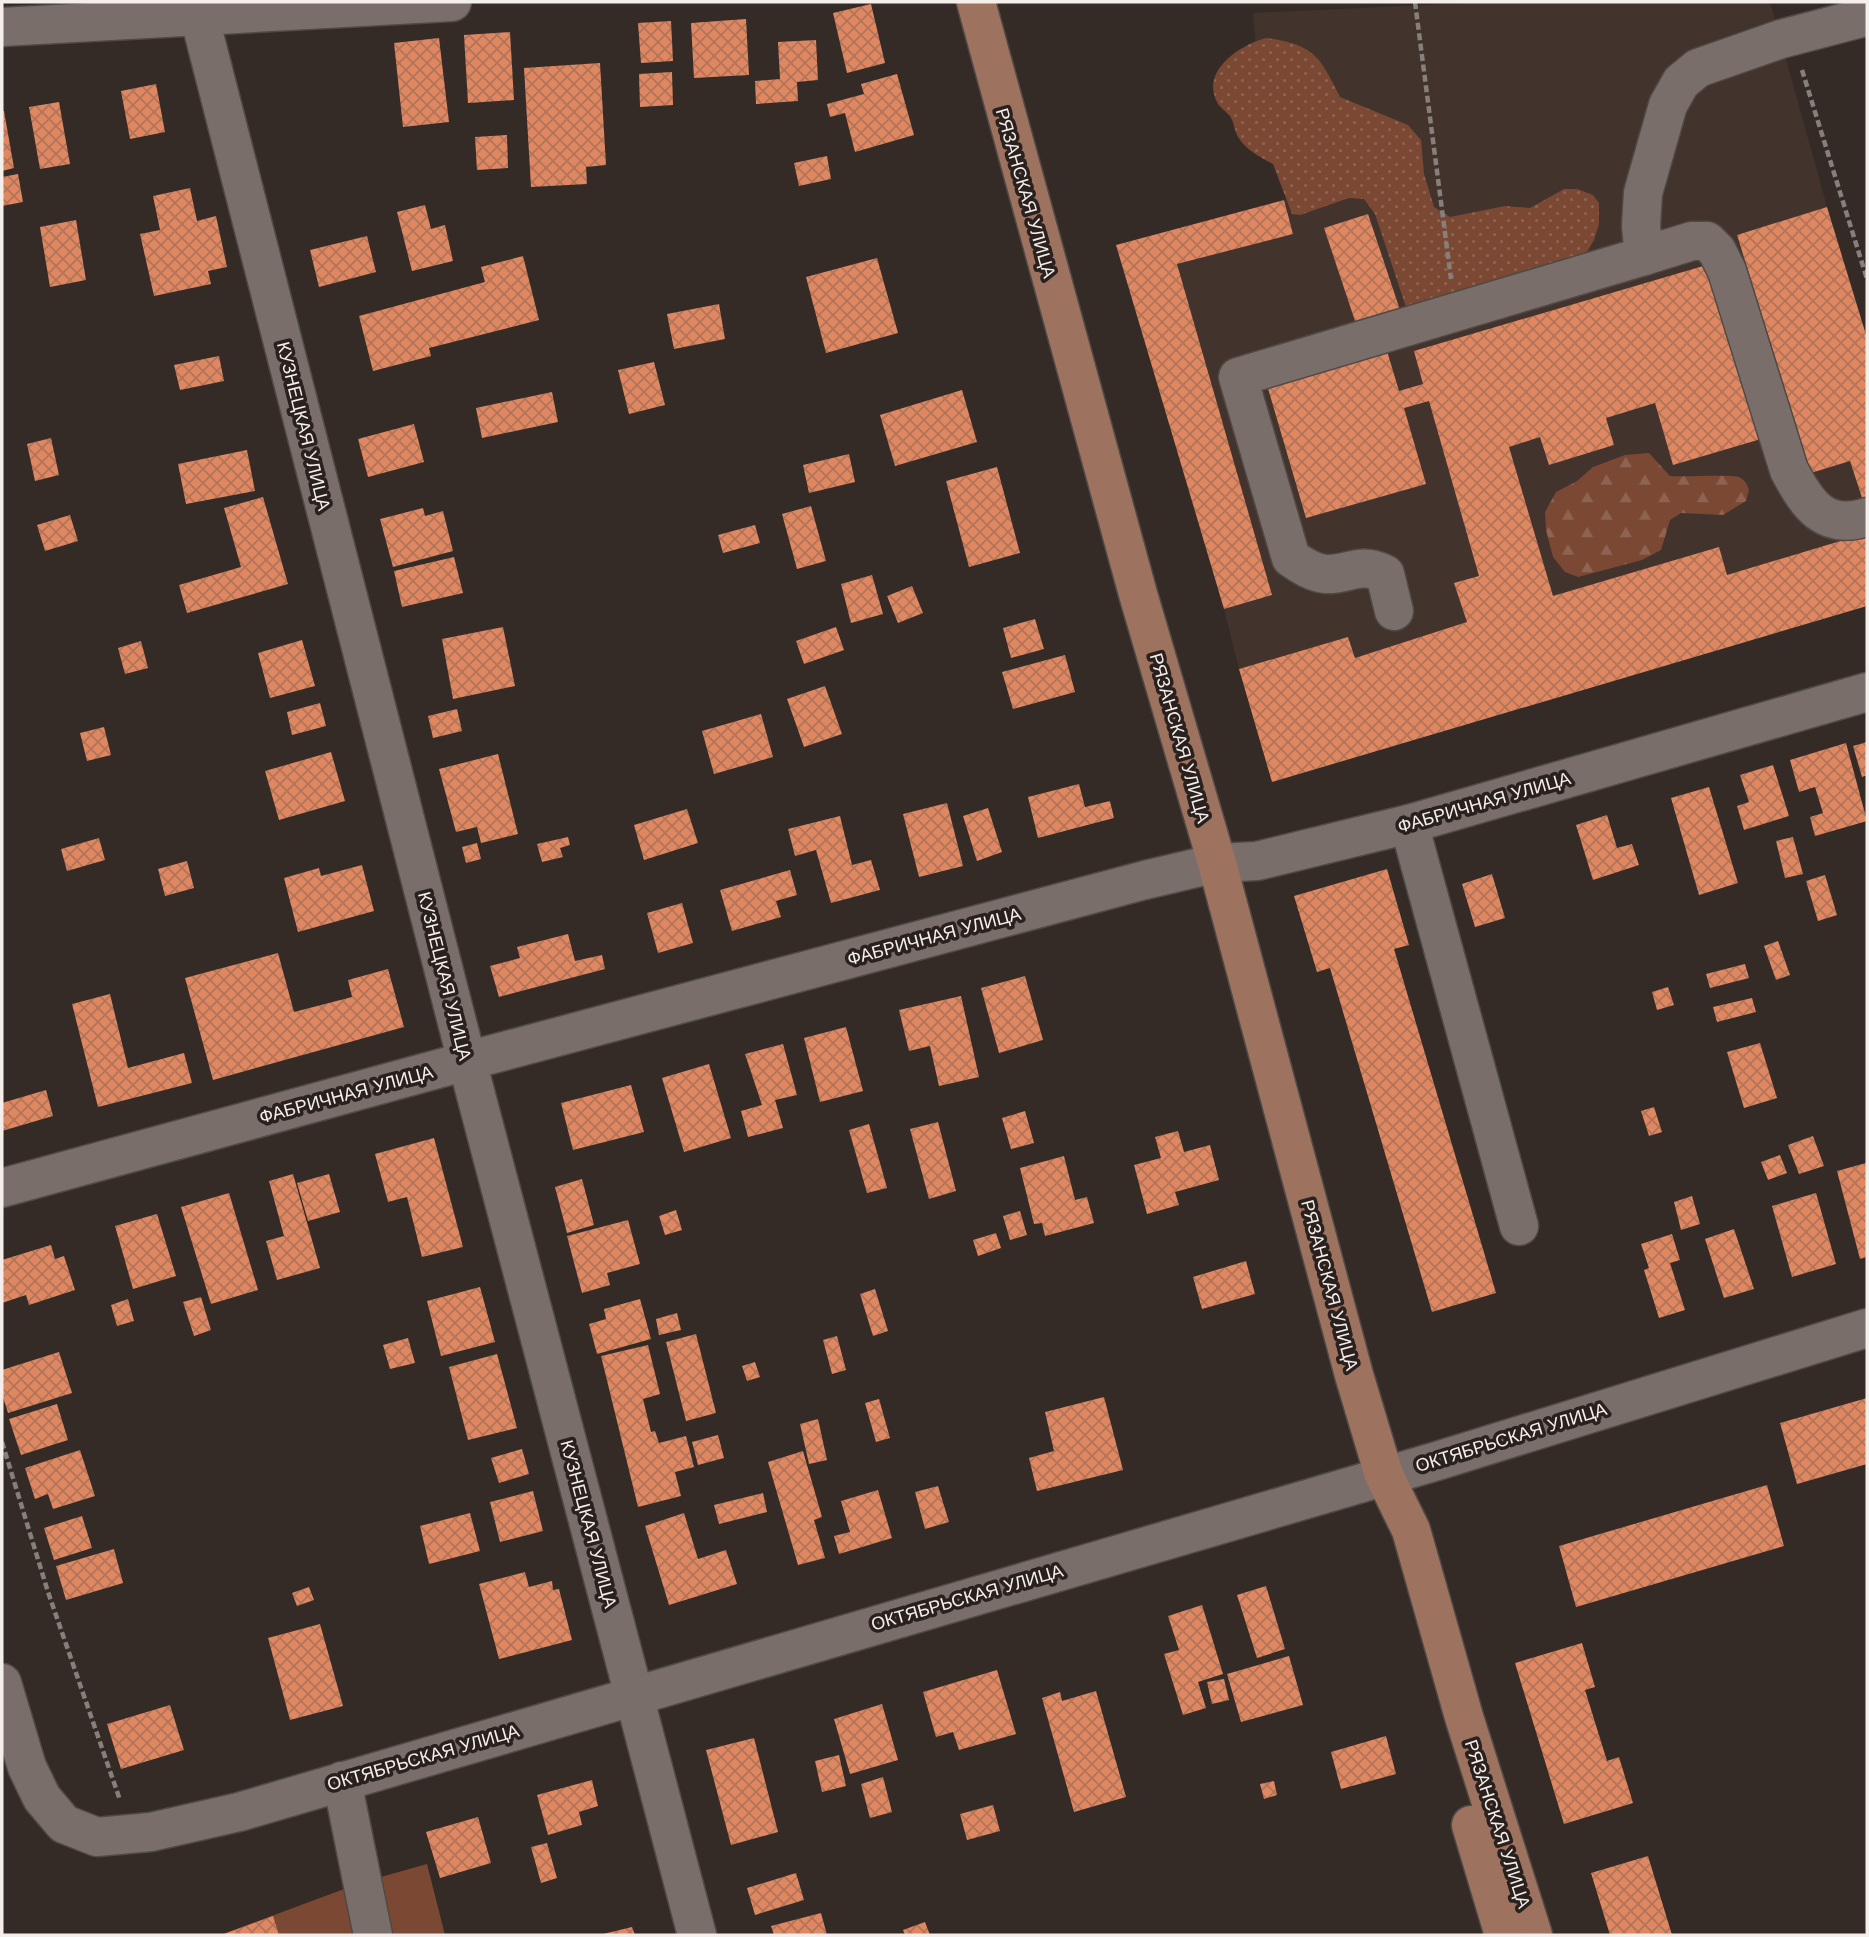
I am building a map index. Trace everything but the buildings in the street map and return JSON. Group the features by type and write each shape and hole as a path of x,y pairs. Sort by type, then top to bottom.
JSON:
{"main road":[{"name":"РЯЗАНСКАЯ УЛИЦА","path":"976,2 1134,581 1217,863 1354,1375 1384,1475 1410,1530 1464,1717 1533,1935"},
{"name":"РЯЗАНСКАЯ УЛИЦА","path":"1384,1475 1387,1545 1504,1935"}],"street":[{"path":"2,27 452,2"},
{"name":"КУЗНЕЦКАЯ УЛИЦА","path":"199,15 467,1061 697,1935"},
{"path":"1644,256 1641,226 1643,193 1668,105 1681,82 1698,68 1792,37 1862,20"},
{"path":"1394,611 1385,574 1371,567 1326,574 1306,568 1291,558 1238,377 1456,314 1692,241 1707,241 1717,251 1727,271 1789,470 1804,499 1819,513 1842,522 1867,517"},
{"name":"ФАБРИЧНАЯ УЛИЦА","path":"2,1188 1145,880 1217,863 1257,862 1409,824 1867,692"},
{"path":"1409,824 1519,1226"},
{"name":"ОКТЯБРЬСКАЯ УЛИЦА","path":"2,1683 27,1767 42,1798 64,1824 97,1837 151,1832 239,1812 1384,1475 1867,1328"},
{"path":"342,1781 373,1935"}],"path":[{"path":"1415,2 1456,314"},
{"path":"1792,37 1867,279"},
{"path":"2,1441 48,1592 132,1834"}],"shaded area":[{"path":"1489,2 1770,2 1827,207 1738,235 1811,473 1850,461 1863,501 1867,533 1727,575 1718,547 1355,658 1348,637 1239,669 1224,609 1272,595 1177,264 1293,234 1284,200 1292,198 1257,58 1253,13"}],"green space":[{"path":"1266,38 1295,44 1313,54 1340,97 1408,125 1421,140 1424,174 1434,207 1450,217 1505,206 1530,208 1564,189 1577,189 1593,195 1599,203 1599,224 1584,257 1408,313 1375,214 1364,199 1349,198 1300,215 1292,214 1273,164 1245,146 1238,137 1230,116 1218,104 1214,81 1218,70 1234,53"},
{"path":"1649,453 1670,476 1739,477 1746,482 1749,490 1746,501 1723,515 1681,513 1670,520 1661,550 1642,560 1578,577 1565,572 1553,557 1546,530 1545,512 1556,492 1577,481 1593,467 1625,455"},
{"path":"427,1864 445,1935 220,1935 363,1882"}]}
